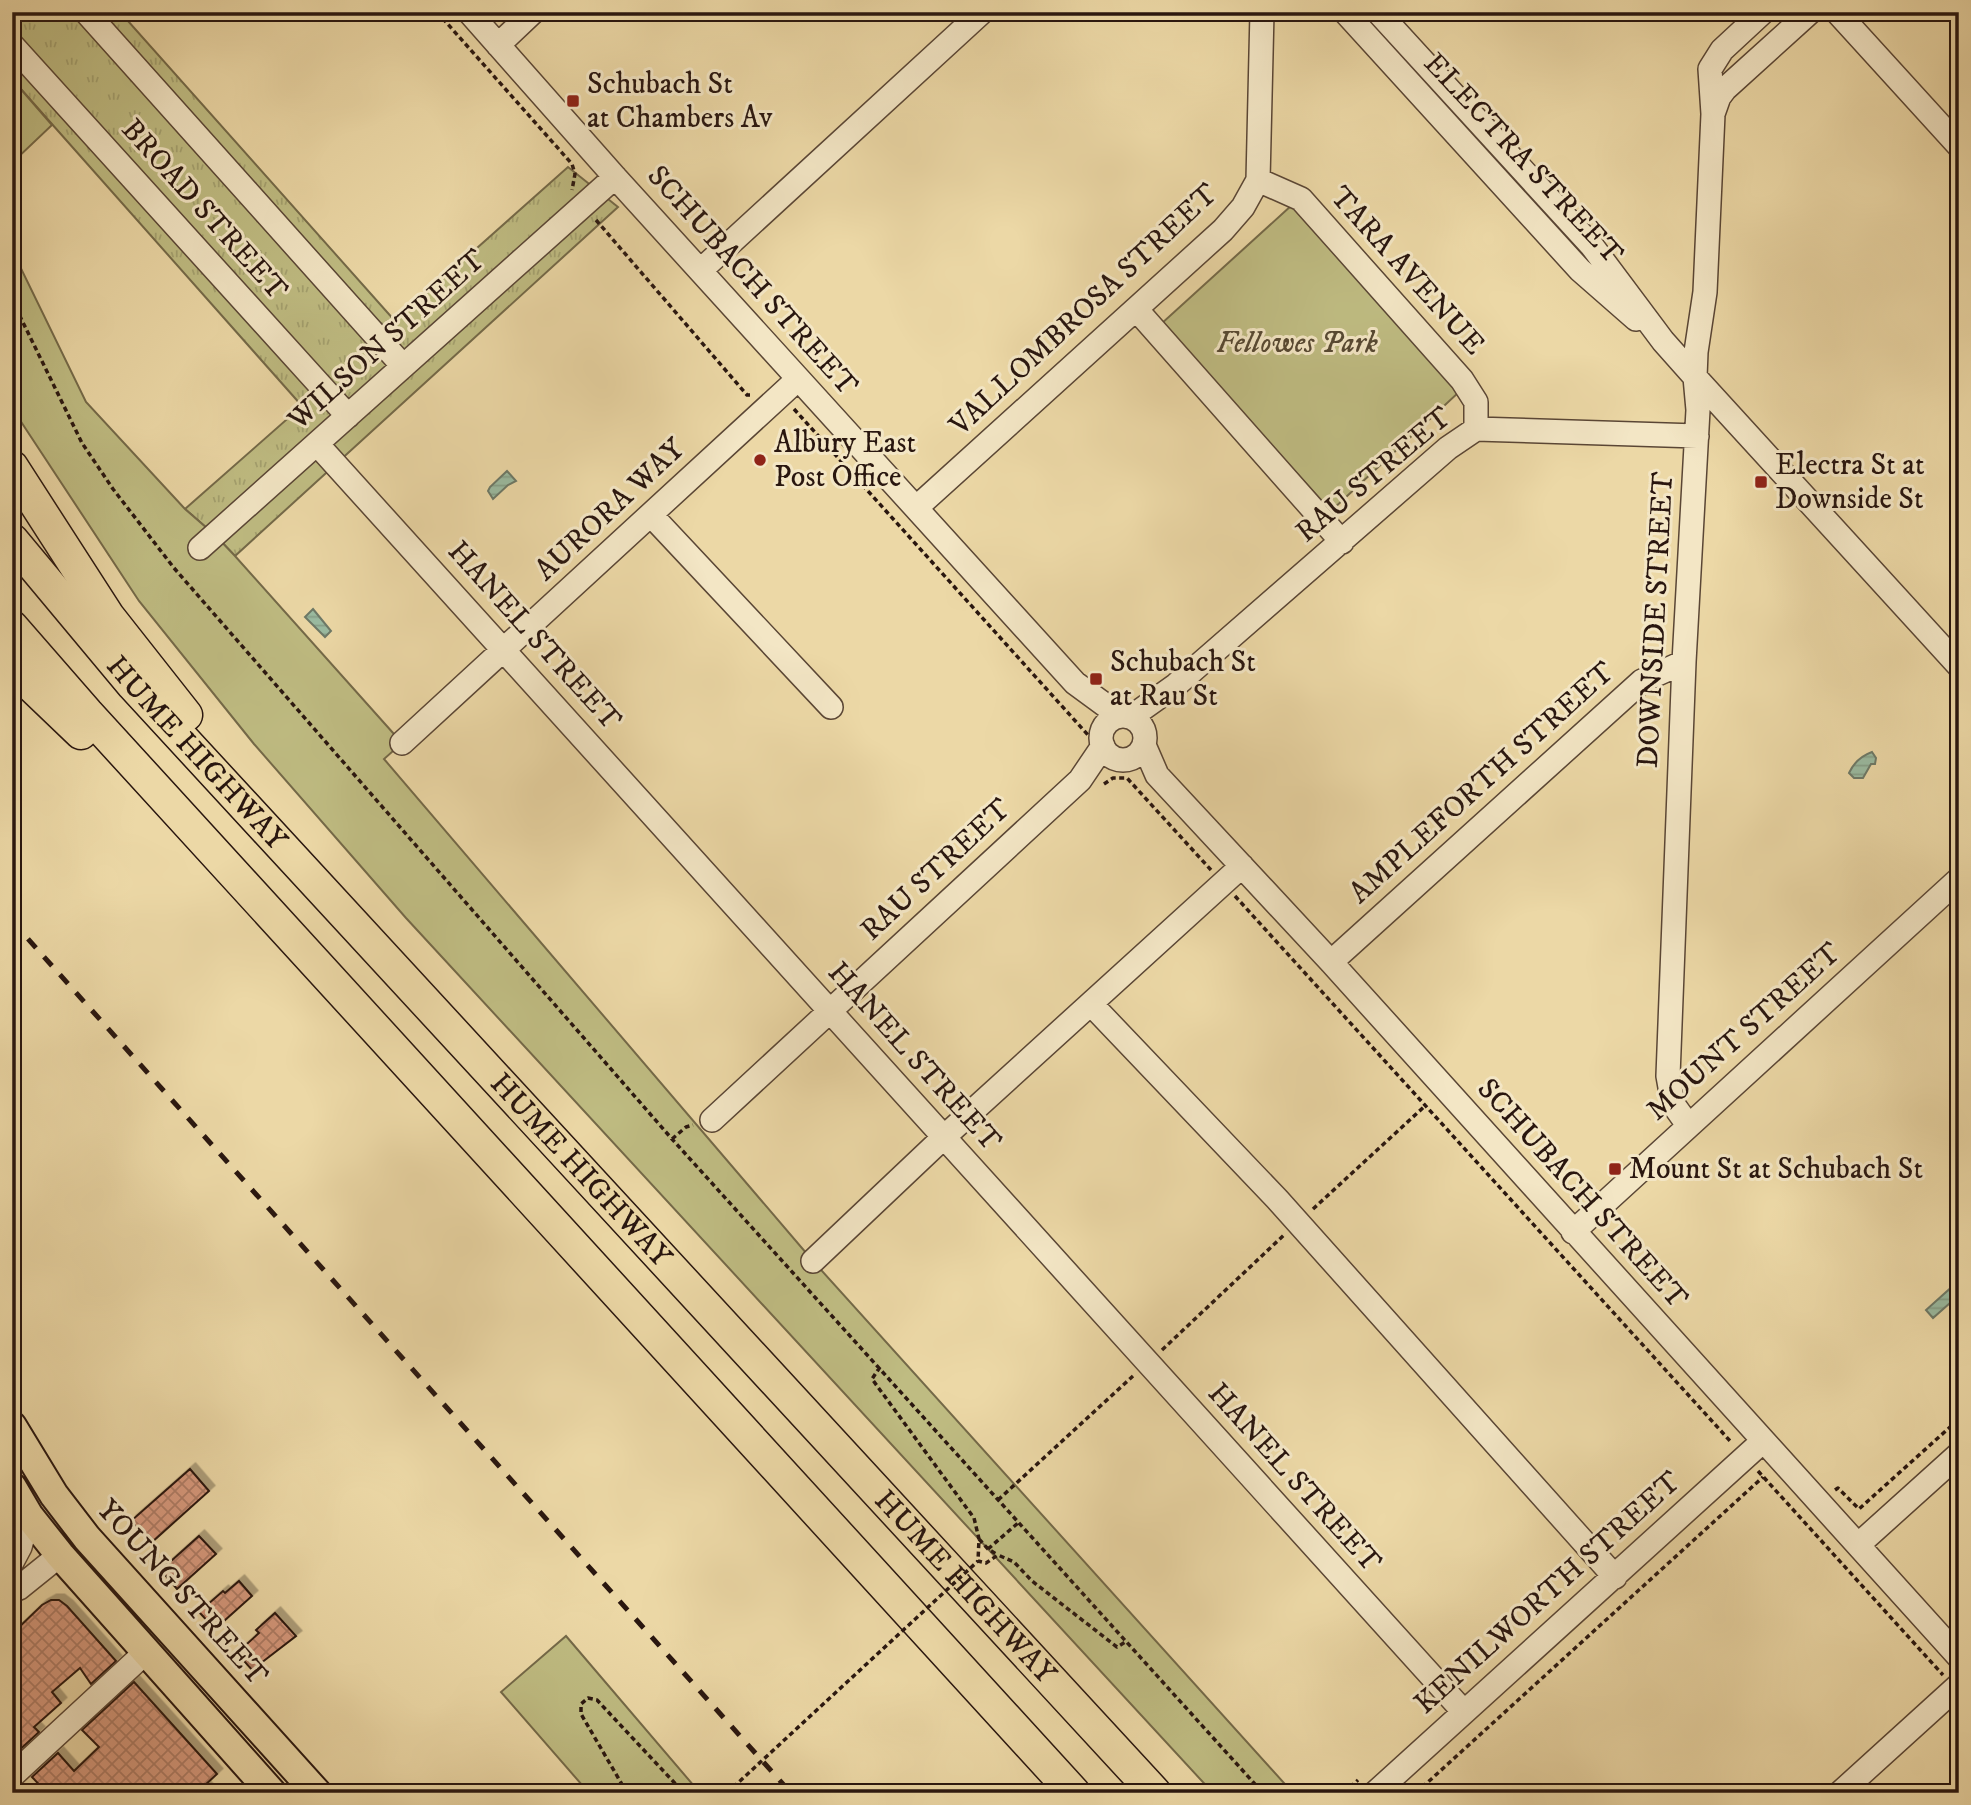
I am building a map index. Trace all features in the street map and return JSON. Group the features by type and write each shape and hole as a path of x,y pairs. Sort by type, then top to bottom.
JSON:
{"highway":[{"path":"12,467 108,616 305,873"},
{"name":"HUME HIGHWAY","path":"12,540 133,685 1155,1793"},
{"name":"HUME HIGHWAY","path":"12,626 88,713 1074,1793"},
{"path":"12,667 323,968"}],"main road":[{"name":"YOUNG STREET","path":"12,1426 33,1464 87,1538 317,1793"},
{"path":"12,1487 29,1516 60,1555 272,1793"},
{"path":"60,1555 65,1511"}],"street":[{"name":"SCHUBACH STREET","path":"468,12 1959,1657"},
{"path":"498,45 533,12"},
{"path":"701,270 982,12"},
{"name":"VALLOMBROSA STREET","path":"916,508 1223,230 1243,207 1258,180 1262,12"},
{"name":"ELECTRA STREET","path":"1345,12 1580,270 1663,341"},
{"name":"ELECTRA STREET","path":"1378,12 1592,246 1663,341 1959,666"},
{"name":"DOWNSIDE STREET","path":"1688,1125 1673,1104 1668,1076 1684,662 1697,436 1696,352 1705,292 1713,114 1710,69 1722,50 1763,12"},
{"name":"DOWNSIDE STREET","path":"1713,114 1719,97 1726,89 1810,12"},
{"path":"1837,12 1959,146"},
{"name":"BROAD STREET","path":"87,13 403,366"},
{"name":"BROAD STREET","path":"12,45 348,416"},
{"name":"WILSON STREET","path":"200,548 615,177"},
{"name":"TARA AVENUE","path":"1258,180 1301,199 1462,380 1476,402 1476,429"},
{"path":"1136,309 1342,541"},
{"name":"AURORA WAY","path":"402,743 798,379"},
{"name":"RAU STREET","path":"712,1120 1090,784 1124,738 1177,685 1448,448 1476,429 1697,436"},
{"name":"HANEL STREET","path":"317,444 1464,1712"},
{"path":"651,515 831,707"},
{"name":"AMPLEFORTH STREET","path":"1331,962 1642,681 1684,662"},
{"path":"813,1261 944,1137 1242,866"},
{"name":"MOUNT STREET","path":"1573,1232 1959,879"},
{"path":"1091,1004 1297,1223 1615,1577"},
{"name":"KENILWORTH STREET","path":"1375,1793 1763,1441"},
{"path":"1858,1545 1959,1454"},
{"path":"12,1562 20,1548 29,1516"},
{"path":"12,1591 60,1555"},
{"path":"12,1776 146,1652"},
{"path":"1840,1793 1957,1687"}],"path":[{"path":"12,300 82,443 113,489 174,568 672,1139 1263,1793"},
{"path":"1090,784 1113,778 1127,778 1957,1687"},
{"path":"1297,1223 1445,1089"},
{"path":"672,1139 686,1127 712,1120"},
{"path":"727,1793 978,1561 979,1539 974,1518 872,1379 880,1367"},
{"path":"1803,1521 1838,1488 1859,1509 1959,1419"},
{"path":"1416,1793 1763,1476"},
{"path":"988,1549 1018,1522"},
{"path":"979,1539 988,1549 1014,1562 1032,1581 1117,1647 1127,1641"},
{"path":"978,1561 986,1563 998,1555"},
{"path":"627,1793 582,1714 581,1704 588,1698 597,1700 684,1793"}],"green space":[{"path":"12,12 120,12 395,321 568,167 618,207 235,556 185,509 302,406 12,79"},
{"path":"12,79 52,125 12,163"},
{"name":"Fellowes Park","path":"1292,205 1459,392 1331,511 1161,324"},
{"path":"12,250 86,402 185,509 235,556 402,743 384,759 813,1261 1293,1793 1213,1793 406,918 254,744 139,601 12,408"},
{"path":"566,1636 700,1793 589,1793 501,1692"}],"shaded area":[{"path":"507,471 516,481 493,499 488,491 490,487"},
{"path":"313,609 331,631 325,637 305,617"},
{"path":"1872,752 1876,758 1875,764 1871,764 1863,778 1854,778 1849,773 1853,766"},
{"path":"1954,1285 1959,1290 1959,1295 1933,1318 1926,1310"}],"building":[{"path":"190,1469 209,1491 151,1543 131,1521"},
{"path":"199,1536 216,1554 177,1589 161,1570"},
{"path":"239,1581 252,1596 215,1629 199,1612"},
{"path":"51,1600 59,1600 67,1606 116,1661 91,1684 80,1668 52,1692 61,1703 34,1727 39,1732 13,1756 12,1634 42,1605"},
{"path":"275,1613 296,1636 252,1670 237,1653 259,1633 256,1630"},
{"path":"134,1682 217,1774 204,1786 211,1793 47,1793 32,1777 58,1753 74,1771 99,1747 82,1730"}],"railway":[{"path":"12,921 791,1793"}],"place":[{"name":"Schubach St at Chambers Av","path":"573,101"},
{"name":"Albury East Post Office","path":"760,460"},
{"name":"Electra St at Downside St","path":"1761,482"},
{"name":"Schubach St at Rau St","path":"1096,679"},
{"name":"Mount St at Schubach St","path":"1615,1169"}]}
